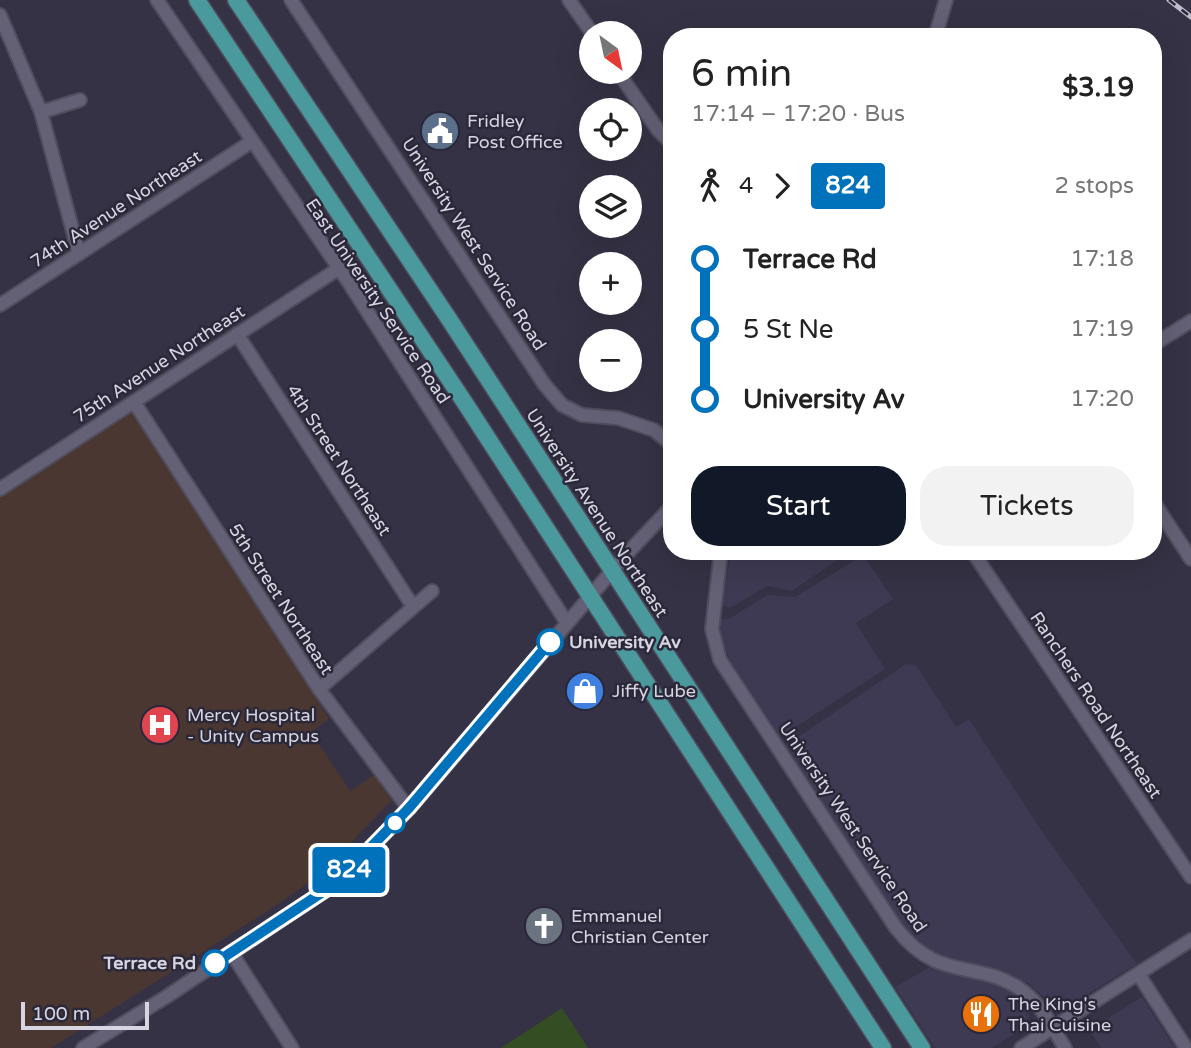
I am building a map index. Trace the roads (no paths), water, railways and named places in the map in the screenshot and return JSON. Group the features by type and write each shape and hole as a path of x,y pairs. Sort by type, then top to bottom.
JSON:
{"main road":[{"path":"197,0 465,403 883,1048"},
{"name":"University Avenue Northeast","path":"236,0 449,319 922,1048"}],"street":[{"name":"East University Service Road","path":"157,0 338,269 567,623"},
{"name":"University West Service Road","path":"292,0 544,384 562,405 582,415 618,418 654,430 663,438"},
{"path":"569,0 584,21"},
{"path":"937,28 946,0"},
{"path":"0,15 41,112 79,254"},
{"path":"626,84 663,135"},
{"path":"41,112 80,100"},
{"name":"74th Avenue Northeast","path":"0,305 251,142"},
{"name":"75th Avenue Northeast","path":"0,489 338,269"},
{"path":"1162,339 1191,321"},
{"name":"4th Street Northeast","path":"237,334 412,605"},
{"name":"5th Street Northeast","path":"134,402 318,690 409,808"},
{"path":"83,1048 166,997 335,884 409,808 589,597 663,516"},
{"path":"1162,516 1191,559"},
{"name":"University West Service Road","path":"720,560 712,629 720,660 896,928 928,959 999,979 1018,988 1037,1005 1065,1048"},
{"name":"Ranchers Road Northeast","path":"978,560 1191,877"},
{"path":"318,690 412,605 432,591"},
{"path":"1021,1048 1191,940"},
{"path":"231,952 292,1048"},
{"path":"1139,975 1186,1048"}],"railway":[{"path":"1169,0 1191,17"}],"place":[{"name":"Fridley Post Office","path":"440,131"},
{"name":"University Av","path":"550,642"},
{"name":"Jiffy Lube","path":"585,691"},
{"name":"Mercy Hospital - Unity Campus","path":"160,725"},
{"name":"Emmanuel Christian Center","path":"544,926"},
{"name":"Terrace Rd","path":"215,963"},
{"name":"The King's Thai Cuisine","path":"981,1014"}]}
